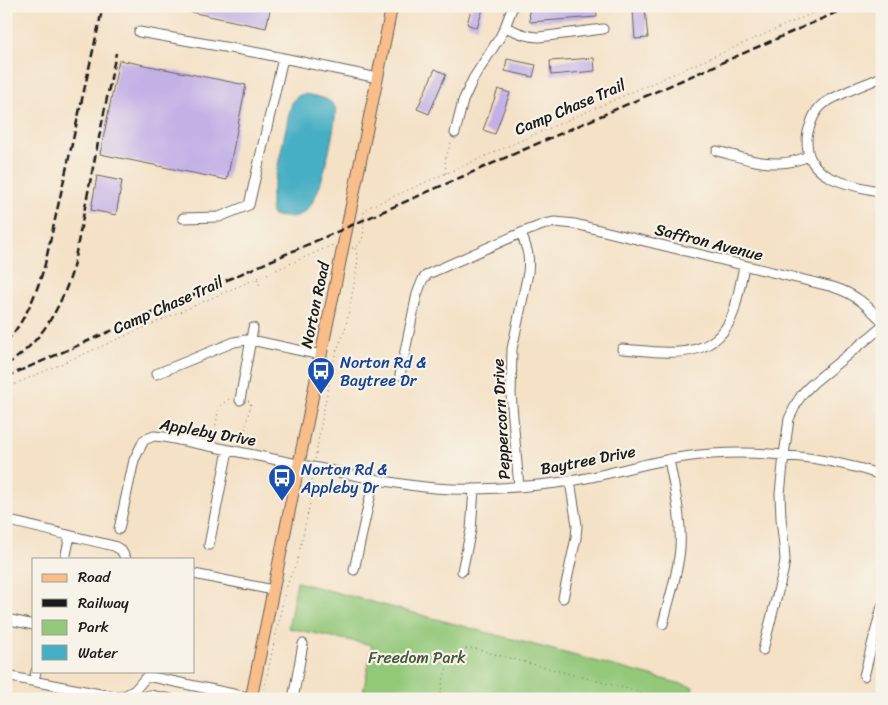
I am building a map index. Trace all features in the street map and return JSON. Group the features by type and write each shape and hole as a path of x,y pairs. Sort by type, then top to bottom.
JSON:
{"main road":[{"name":"Norton Road","path":"253,698 273,590 392,6"}],"street":[{"path":"454,133 463,101 473,79 500,37 513,6"},
{"path":"505,27 531,37 603,29"},
{"path":"139,32 283,58 378,78"},
{"path":"183,218 219,217 249,205 283,58"},
{"path":"882,77 834,98 822,106 812,118 807,136 809,156 821,172 839,182 882,192"},
{"path":"717,151 778,163 790,162 809,156"},
{"name":"Saffron Avenue","path":"400,376 417,294 423,279 428,274 521,233 555,222 570,223 844,291 855,296 882,321"},
{"name":"Peppercorn Drive","path":"519,487 511,394 512,349 530,261 521,233"},
{"path":"622,349 685,352 704,347 713,341 725,329 734,310 744,266"},
{"path":"763,650 785,560 780,494 789,419 797,402 813,383 882,327"},
{"path":"240,400 253,328"},
{"path":"156,374 234,342 246,340 321,355"},
{"name":"Appleby Drive","path":"119,529 134,460 144,440 148,437 164,437 299,464"},
{"path":"209,546 228,450"},
{"name":"Baytree Drive","path":"299,464 421,487 474,489 519,487 570,481 669,459 701,455 750,453 807,458 861,468 882,475"},
{"path":"663,624 677,570 680,548 680,525 669,459"},
{"path":"354,570 374,479"},
{"path":"563,598 577,525 570,481"},
{"path":"462,571 472,530 474,489"},
{"path":"6,520 114,546 121,550 125,558"},
{"path":"65,558 70,536"},
{"path":"195,574 273,590"},
{"path":"864,676 882,606"},
{"path":"6,619 32,625"},
{"path":"293,699 303,644"},
{"path":"34,681 36,672"},
{"path":"6,676 100,696 124,696 135,690 146,674 165,676 253,698"},
{"path":"150,698 168,699"}],"path":[{"path":"818,6 820,10"},
{"name":"Camp Chase Trail","path":"348,247 355,247 361,242 364,231 364,211 369,207 828,6"},
{"path":"446,173 445,160 454,133"},
{"name":"Camp Chase Trail","path":"6,388 336,245"},
{"path":"257,279 261,288"},
{"path":"214,435 219,407 229,399"},
{"path":"241,452 251,402"},
{"path":"439,699 448,665 452,658 458,652 471,648 636,691 649,699"}],"green space":[{"name":"Freedom Park","path":"297,582 693,687 690,699 362,699 372,645 288,628"}],"water":[{"path":"305,94 328,100 336,110 333,133 322,179 312,204 306,211 295,216 273,216 271,198 290,109 295,99"}],"building":[{"path":"176,6 271,6 266,28 176,9"},
{"path":"472,6 484,6 477,28 467,24"},
{"path":"596,6 597,17 530,22 529,9"},
{"path":"645,9 648,38 635,39 633,10"},
{"path":"594,58 595,71 551,75 550,61"},
{"path":"507,59 536,65 533,77 505,71"},
{"path":"119,60 246,85 227,180 100,154"},
{"path":"435,69 446,74 429,114 417,109"},
{"path":"498,89 510,93 495,134 483,130"},
{"path":"97,176 122,181 116,215 91,210"}],"railway":[{"path":"6,342 30,305 45,264 103,6"},
{"path":"6,377 851,6"},
{"path":"6,365 29,347 39,336 55,312 72,272 116,53"}],"place":[{"name":"Norton Rd & Baytree Dr","path":"321,395"},
{"name":"Norton Rd & Appleby Dr","path":"282,502"}]}
